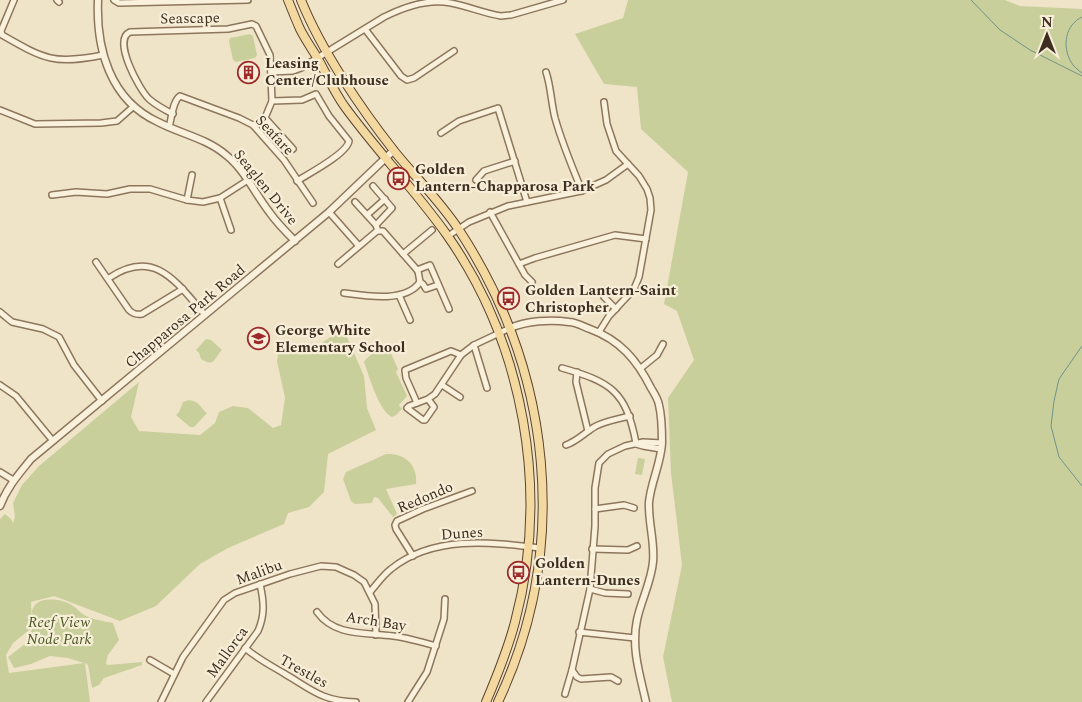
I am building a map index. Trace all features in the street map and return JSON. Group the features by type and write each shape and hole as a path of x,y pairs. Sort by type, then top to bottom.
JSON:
{"main road":[{"path":"288,0 299,27 335,93 363,131 424,203 448,236 478,285 499,333 514,378 526,439 530,499 528,547 516,621 486,702"},
{"path":"301,0 316,34 348,86 394,150 458,229 489,282 510,328 526,376 535,411 538,438 542,492 540,548 538,570 525,630 498,702"}],"street":[{"path":"14,0 1,31 2,35 50,59 73,60 103,55"},
{"name":"Seaglen Drive","path":"98,0 98,38 103,55 112,79 134,106 157,122 212,145 227,155 248,180 269,212 295,241"},
{"path":"116,2 248,0"},
{"path":"253,125 260,123 265,118 272,101 271,72 293,71 301,68 398,10 419,3 435,1 502,16 563,0"},
{"name":"Seascape","path":"173,114 162,108 146,94 126,59 124,37 127,33 228,29 254,25 269,52 271,72"},
{"path":"366,29 400,76 407,80 414,78 454,51"},
{"path":"546,72 551,85 552,102 558,126 582,191"},
{"path":"272,101 302,100 316,94 329,116 349,141 349,145 340,153 297,181"},
{"name":"Seafare","path":"169,127 174,103 176,98 180,96 253,125 284,160 313,203"},
{"path":"599,332 609,316 634,289 639,277 650,210 650,198 647,189 639,176 616,151 606,124 604,102"},
{"path":"0,110 35,124 101,123 117,120 134,106"},
{"path":"441,133 459,121 498,108 527,202"},
{"path":"265,118 293,149"},
{"name":"Chapparosa Park Road","path":"0,506 13,480 53,440 295,241 329,212 394,150"},
{"path":"476,180 484,171 515,161"},
{"path":"448,236 469,222 490,212 527,202 582,191 606,180 628,164"},
{"path":"187,200 192,175"},
{"path":"52,195 76,192 107,194 130,189 150,189 187,200 203,202 220,198 248,180"},
{"path":"373,186 392,208 376,225"},
{"path":"220,198 231,230"},
{"path":"367,215 385,199"},
{"path":"355,202 376,225 378,231"},
{"path":"329,212 359,246"},
{"path":"490,212 525,275 532,282"},
{"path":"403,254 432,230"},
{"path":"338,264 378,231 384,231 417,270 420,282 426,289 438,285"},
{"path":"519,264 615,236 646,239"},
{"path":"96,262 109,278 132,314 142,314 183,289"},
{"path":"417,270 430,265 448,309"},
{"path":"109,278 127,268 148,267 168,274 205,316"},
{"path":"344,293 371,297 399,295 416,288 420,282"},
{"path":"399,295 410,320"},
{"path":"604,297 616,309"},
{"path":"0,312 12,322 43,329 59,337 74,365 102,401"},
{"path":"428,399 434,408 424,421 407,408 428,399 442,386 461,354 474,345 510,328 537,321 570,322 599,332 626,351 641,368 659,404 662,446 649,504 653,541 653,564 649,585 636,622 636,658 646,702"},
{"path":"641,368 657,355 663,344"},
{"path":"474,345 487,388"},
{"path":"416,403 406,378 405,370 451,351 461,354"},
{"path":"562,368 592,377 607,385 620,399 630,416 636,444"},
{"path":"578,372 576,382 588,431"},
{"path":"0,385 16,396 53,440"},
{"path":"442,386 460,397"},
{"path":"566,445 605,422 630,416"},
{"path":"565,694 590,589 595,526 596,476 599,463 616,449 636,444 662,446"},
{"path":"0,472 13,480"},
{"name":"Redondo","path":"413,556 396,529 397,521 472,491"},
{"path":"595,509 624,505 634,508"},
{"name":"Dunes","path":"370,592 391,569 413,556 439,546 456,543 540,548"},
{"path":"592,549 628,550 637,546"},
{"name":"Malibu","path":"161,702 183,657 224,600 235,593 306,569 321,566 336,567 354,575 364,582 370,592"},
{"name":"Mallorca","path":"206,702 258,631 262,621 264,601 260,584"},
{"path":"590,589 605,593 628,594"},
{"path":"370,592 375,604 376,635"},
{"path":"408,702 427,672 444,620 445,599"},
{"name":"Arch Bay","path":"317,612 325,622 344,631 401,637 436,646"},
{"path":"580,632 635,638"},
{"name":"Trestles","path":"245,648 258,659 281,671 318,695 339,701 356,702"},
{"path":"150,660 174,674"},
{"path":"572,670 581,679 611,677 618,681"}],"green space":[{"path":"628,0 1005,0 1020,6 1082,9 1082,702 672,702 663,657 682,565 671,473 668,398 694,360 677,311 664,304 688,172 641,129 637,87 604,84 575,34 623,18"},
{"path":"250,34 253,36 257,55 255,58 236,62 233,60 230,38"},
{"name":"Reef View Node Park","path":"343,328 364,376 367,408 376,430 328,454 324,492 309,507 288,513 284,524 228,548 200,564 156,606 120,621 54,596 31,602 32,623 32,611 38,602 55,600 72,605 89,617 113,623 119,640 108,655 107,665 142,662 142,665 104,678 99,685 92,688 88,665 85,663 90,702 0,702 0,519 5,514 13,523 15,517 13,503 22,485 39,466 139,382 131,417 139,431 200,435 215,423 219,412 233,406 248,408 273,428 281,425 285,398 277,361 278,354 315,348","holes":["33,627 25,644 8,657 14,668 31,664 50,656 68,658 84,663 9,673 6,655 13,643"]},
{"path":"206,339 211,340 222,350 214,361 209,363 201,359 196,350"},
{"path":"389,349 398,369 396,372 407,396 399,405 402,409 392,417 379,401 364,362 372,354"},
{"path":"189,400 198,403 207,413 194,427 190,427 176,415 183,402"},
{"path":"386,454 393,454 409,461 416,477 416,484 386,489 397,514 393,517 378,498 374,497 372,503 355,504 351,501 343,479 346,472"},
{"path":"638,458 645,459 642,475 635,474"}],"waterway":[{"path":"971,0 1000,30 1030,50 1082,76"},
{"path":"1082,17 1072,25 1066,43 1071,62 1082,73"},
{"path":"1082,346 1059,379 1051,426 1059,457 1082,486"}],"place":[{"name":"Leasing Center/Clubhouse","path":"249,72"},
{"name":"Golden Lantern-Chapparosa Park","path":"399,178"},
{"name":"Golden Lantern-Saint Christopher","path":"509,299"},
{"name":"George White Elementary School","path":"259,339"},
{"name":"Golden Lantern-Dunes","path":"519,572"}]}
